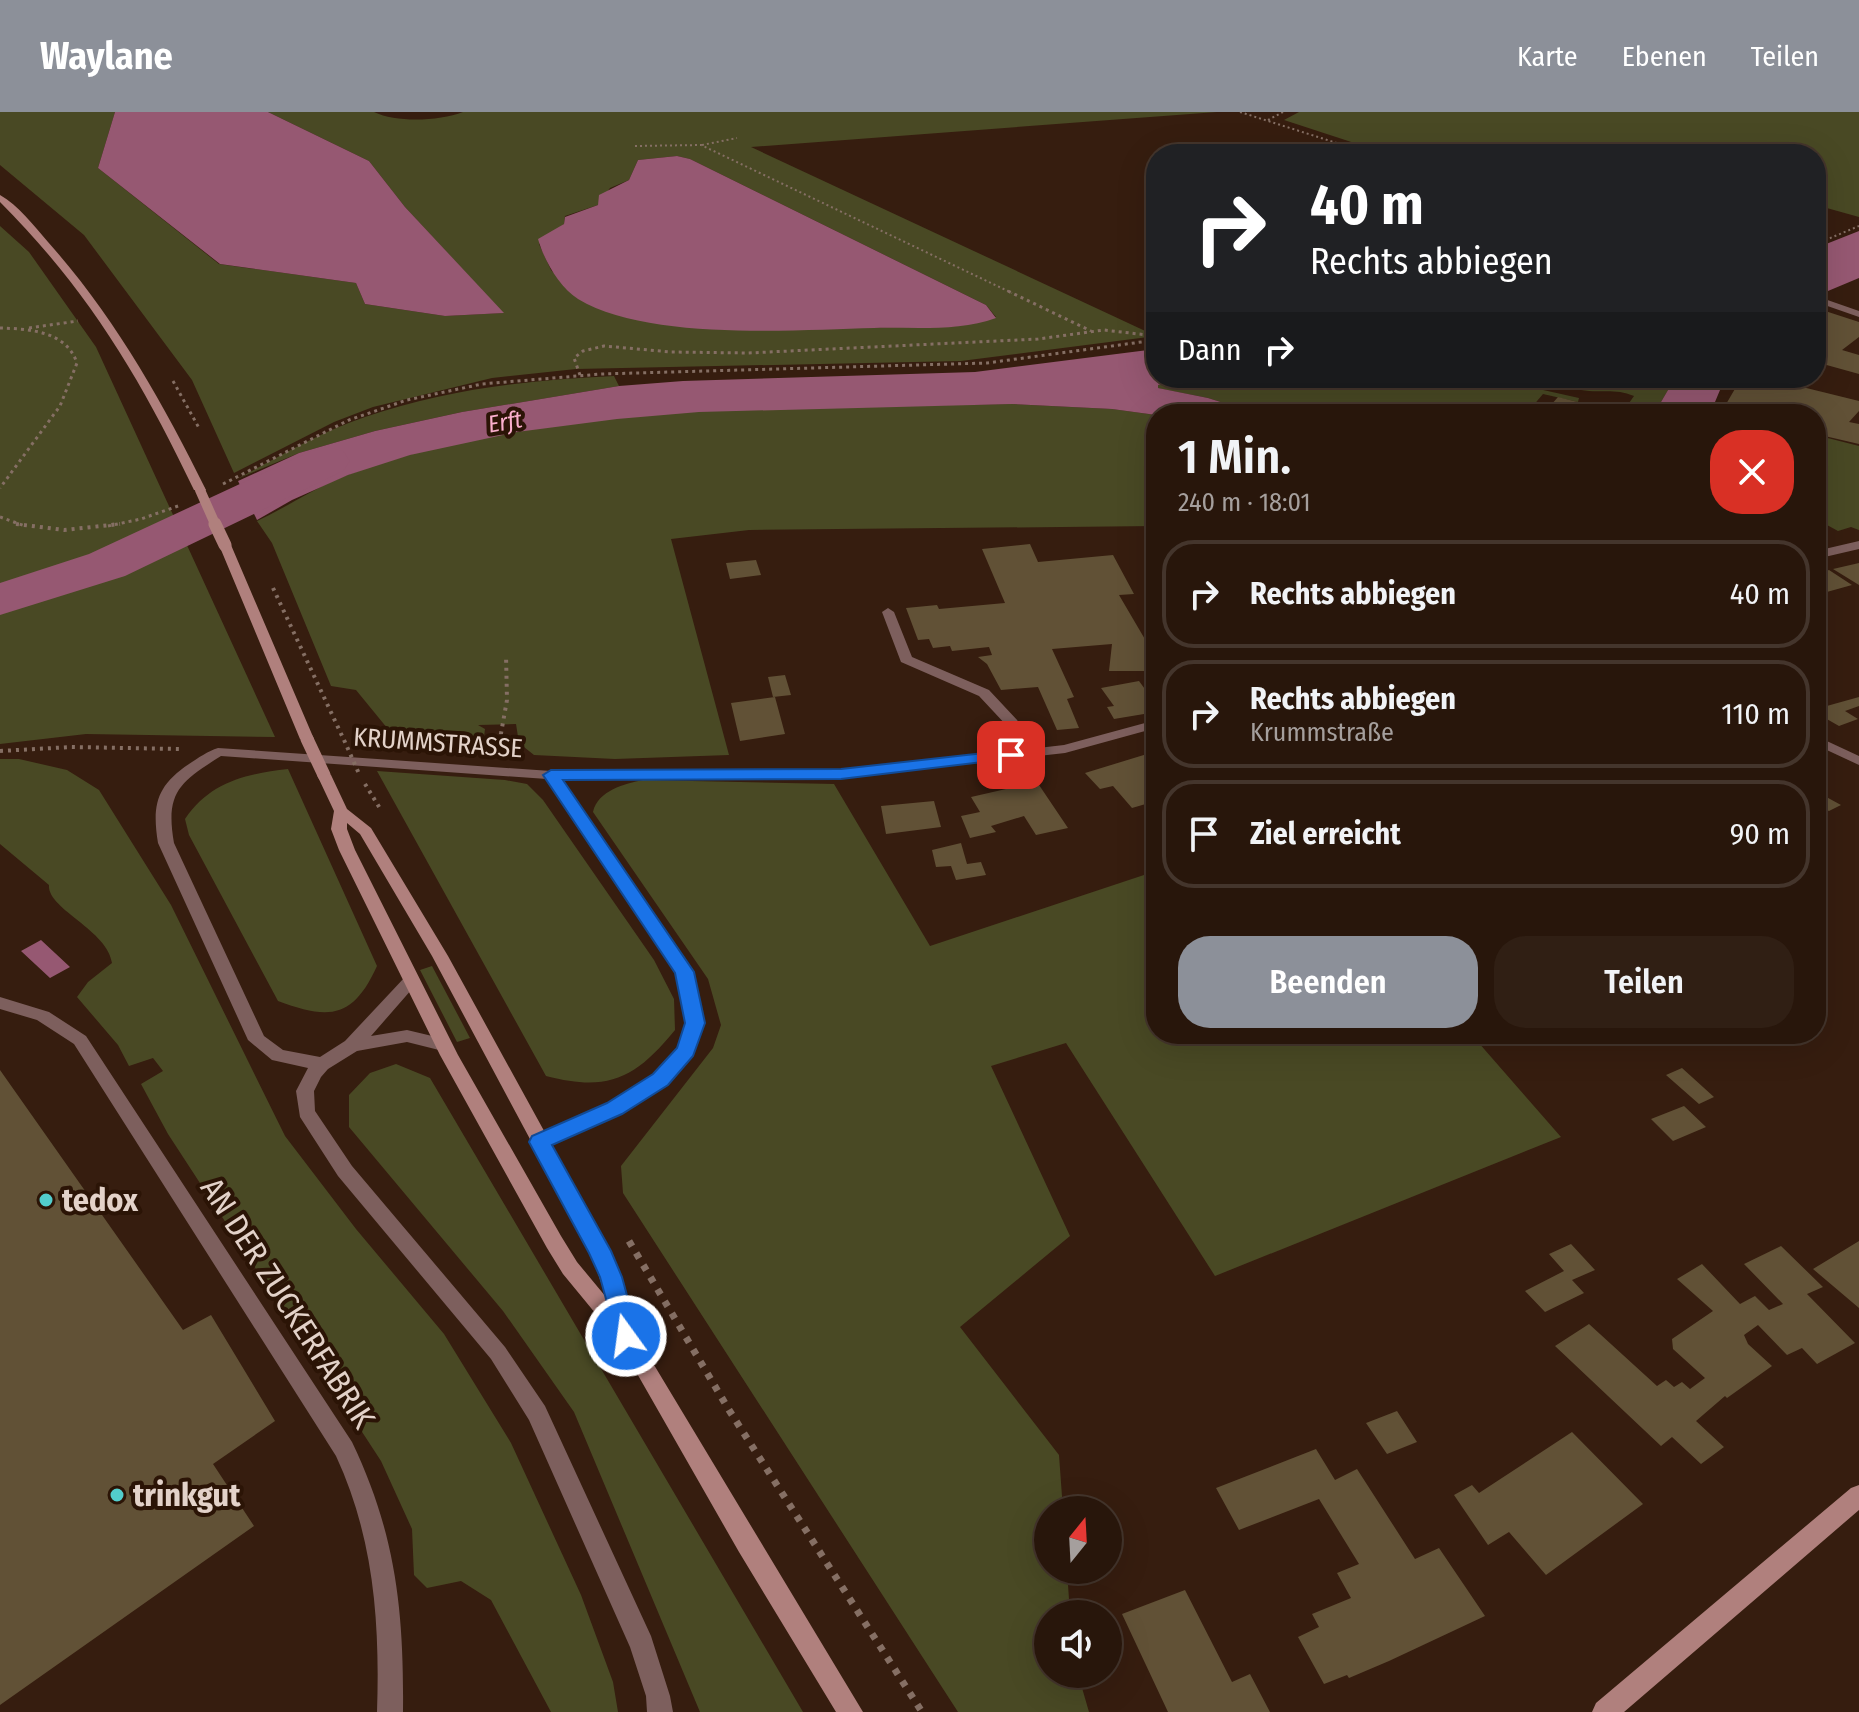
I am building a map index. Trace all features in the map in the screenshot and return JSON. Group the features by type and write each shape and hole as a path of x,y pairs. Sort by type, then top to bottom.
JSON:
{"street":[{"path":"0,197 54,251 105,316 153,395 225,545 341,811 339,829 347,850 443,1045 554,1242 570,1268 626,1336 747,1544 850,1712"},
{"path":"1826,302 1859,314"},
{"path":"1826,553 1859,545"},
{"path":"888,612 906,659 984,693 1039,752"},
{"name":"KRUMMSTRASSE","path":"218,752 551,775 841,774 1065,749 1146,727"},
{"path":"1826,745 1859,761"},
{"path":"218,752 185,773 168,789 161,815 166,843 257,1040 278,1055 322,1064"},
{"path":"540,1142 605,1113 661,1079 686,1051 695,1023 685,972 551,775"},
{"path":"341,811 351,816 372,840 440,956 600,1251 611,1277 626,1336"},
{"path":"411,981 351,1046 322,1064 305,1091 306,1112 345,1171 448,1292 522,1386 642,1645 660,1712"},
{"name":"AN DER ZUCKERFABRIK","path":"0,1003 42,1014 80,1040 344,1449 363,1485 381,1552 389,1603 390,1712"},
{"path":"351,1046 407,1036 443,1045"},
{"path":"1605,1712 1859,1496"}],"path":[{"path":"1240,112 1340,144"},
{"path":"1268,121 1283,112"},
{"path":"635,146 701,145 737,138"},
{"path":"701,145 1092,331"},
{"path":"1826,240 1859,226"},
{"path":"20,330 105,316"},
{"path":"0,328 61,341 75,355 77,366 60,406 0,488"},
{"path":"580,375 574,358 583,351 597,347 683,352 810,352 1038,339 1092,331 1117,330 1146,336"},
{"path":"215,488 315,435 387,406 482,384 580,375 987,363 1146,339"},
{"path":"0,517 36,528 81,528 148,518 189,501"},
{"path":"267,575 360,776 384,816"},
{"path":"494,771 507,700 506,655"},
{"path":"0,751 119,746 218,752"},
{"path":"628,1238 729,1410 922,1712"}],"shaded area":[{"path":"0,112 115,112 98,168 219,264 356,283 365,304 445,316 503,313 405,207 369,161 268,112 374,112 418,120 463,112 1217,112 751,147 1146,331 1146,337 961,361 576,369 492,378 373,407 334,422 234,473 192,380 84,235 0,165","holes":["677,156 690,159 986,305 996,317 958,326 733,330 689,327 625,317 577,298 551,270 539,244 564,224 565,216 598,205 610,188 629,180 638,160"]},
{"path":"1299,112 1859,112 1859,217 1826,208 1826,144 1357,144 1284,120"},
{"path":"0,226 29,252 96,347 275,737 86,734 0,744"},
{"path":"614,376 619,386 462,412 375,431 299,453 237,479 332,430 395,407 488,388"},
{"path":"1157,388 1534,388 1579,398 1578,402 1543,394 1534,404 1227,404"},
{"path":"1570,388 1669,388 1660,404 1628,404 1634,396"},
{"path":"1012,404 1146,414 1146,526 749,530 671,539 729,755 615,759 534,755 519,743 516,724 478,725 485,729 483,744 466,752 401,745 356,690 331,686 272,543 257,521 350,474 428,450 509,432 592,420 762,409"},
{"path":"1826,438 1859,446 1859,530 1851,527 1838,531 1826,524"},
{"path":"0,759 19,759 67,770 99,790 171,905 285,1136 356,1229 444,1334 511,1443 581,1595 613,1682 618,1712 551,1712 491,1600 461,1581 427,1588 414,1575 412,1529 381,1461 168,1134 141,1084 163,1071 153,1058 129,1066 118,1045 77,997 88,982 112,963 108,951 90,930 57,903 49,885 0,844"},
{"path":"288,769 377,966 359,996 338,1010 312,1011 278,1001 189,835 185,819 206,796 230,782"},
{"path":"377,771 527,784 543,800 654,960 674,999 675,1030 661,1047 633,1070 604,1081 568,1081 546,1076"},
{"path":"643,780 834,784 930,946 1146,874 1146,1044 1480,1044 1561,1137 1215,1276 1066,1043 991,1066 1070,1236 960,1327 1059,1455 1062,1496 1034,1496 1034,1584 1068,1584 1069,1600 1034,1600 1034,1688 1082,1688 1089,1712 958,1712 623,1193 621,1166 713,1048 721,1025 708,979 593,812 606,793"},
{"path":"432,966 470,1038 457,1042 420,970"},
{"path":"396,1064 430,1078 803,1712 700,1712 574,1412 503,1311 349,1127 349,1095 370,1073"}],"water":[{"path":"115,112 268,112 369,161 405,207 504,313 445,316 365,304 356,283 220,264 98,168"},
{"path":"677,156 690,159 986,305 996,318 935,328 722,330 643,322 578,299 553,272 538,239 564,224 565,217 598,205 599,195 629,180 638,160"},
{"path":"1859,231 1859,278 1826,292 1826,244"},
{"path":"1146,350 1146,388 1227,404 1146,404 1146,414 1012,404 699,412 617,419 517,432 410,455 348,475 292,500 257,520 238,481 299,453 375,431 462,412 619,386 683,381 975,372"},
{"path":"1669,388 1721,388 1714,404 1660,404"},
{"path":"41,940 70,967 50,978 21,951"}],"building":[{"path":"1826,311 1859,322 1859,337 1842,350 1859,355 1859,374 1826,365"},
{"path":"1735,388 1806,388 1859,401 1859,411 1849,422 1859,424 1859,444 1826,436 1826,404 1726,404"},
{"path":"1558,397 1586,404 1552,404"},
{"path":"1030,544 1038,562 1113,555 1134,594 1119,595 1146,641 1146,671 1109,671 1112,644 1052,649 1074,697 1067,699 1079,728 1057,730 1038,687 1001,690 987,664 978,657 992,655 989,647 952,651 950,646 933,648 929,639 918,640 906,608 937,605 939,609 1005,603 982,549"},
{"path":"756,560 761,575 730,579 726,563"},
{"path":"1859,563 1859,585 1833,569"},
{"path":"1829,570 1852,585 1826,592 1826,571"},
{"path":"785,675 791,695 773,697 768,677"},
{"path":"1139,681 1146,690 1146,714 1114,719 1107,707 1114,706 1101,688"},
{"path":"775,697 785,734 740,741 731,703"},
{"path":"1859,697 1859,706 1845,711 1858,719 1839,726 1826,719 1826,706"},
{"path":"1146,754 1146,804 1132,808 1113,786 1100,789 1085,773"},
{"path":"1037,782 1068,828 1036,835 1024,816 991,826 996,832 970,838 961,816 980,812 971,797"},
{"path":"1826,797 1841,805 1826,810"},
{"path":"934,801 941,827 886,834 881,806"},
{"path":"961,843 967,864 981,862 986,875 956,880 951,866 936,867 932,850"},
{"path":"1682,1068 1714,1097 1699,1104 1666,1075"},
{"name":"trinkgut","path":"0,1070 183,1330 211,1315 275,1421 213,1464 254,1526 0,1705"},
{"path":"1684,1106 1706,1127 1673,1141 1651,1119"},
{"path":"1859,1241 1859,1308 1813,1269"},
{"path":"1571,1244 1595,1270 1572,1280 1584,1293 1545,1312 1525,1291 1564,1271 1549,1254"},
{"path":"1781,1246 1823,1287 1807,1294 1855,1343 1817,1364 1802,1348 1787,1355 1758,1325 1744,1335 1748,1344 1772,1366 1727,1398 1725,1396 1696,1421 1724,1447 1701,1464 1672,1437 1661,1446 1555,1346 1589,1324 1657,1386 1666,1380 1674,1387 1682,1382 1690,1389 1705,1378 1673,1349 1672,1339 1713,1311 1677,1279 1702,1264 1740,1304 1755,1296 1769,1310 1783,1304 1744,1264"},
{"path":"1397,1411 1417,1442 1387,1454 1366,1423"},
{"path":"1572,1432 1643,1504 1546,1575 1509,1532 1488,1545 1454,1495 1472,1485 1479,1493"},
{"path":"1316,1449 1335,1480 1357,1469 1415,1559 1439,1548 1485,1616 1349,1678 1347,1675 1324,1684 1298,1637 1319,1627 1312,1614 1351,1598 1337,1573 1359,1564 1319,1499 1239,1530 1216,1488"},
{"path":"1185,1590 1232,1682 1250,1674 1270,1712 1168,1712 1122,1614"}],"waterway":[{"name":"Erft","path":"0,600 107,565 327,461"}],"place":[{"name":"tedox","path":"46,1200"},
{"name":"trinkgut","path":"117,1495"}],"route":[{"path":"626,1336 611,1277 600,1251 540,1142 595,1118 661,1079 676,1066 686,1051 695,1023 685,972 551,775 841,774 1011,755"}]}
